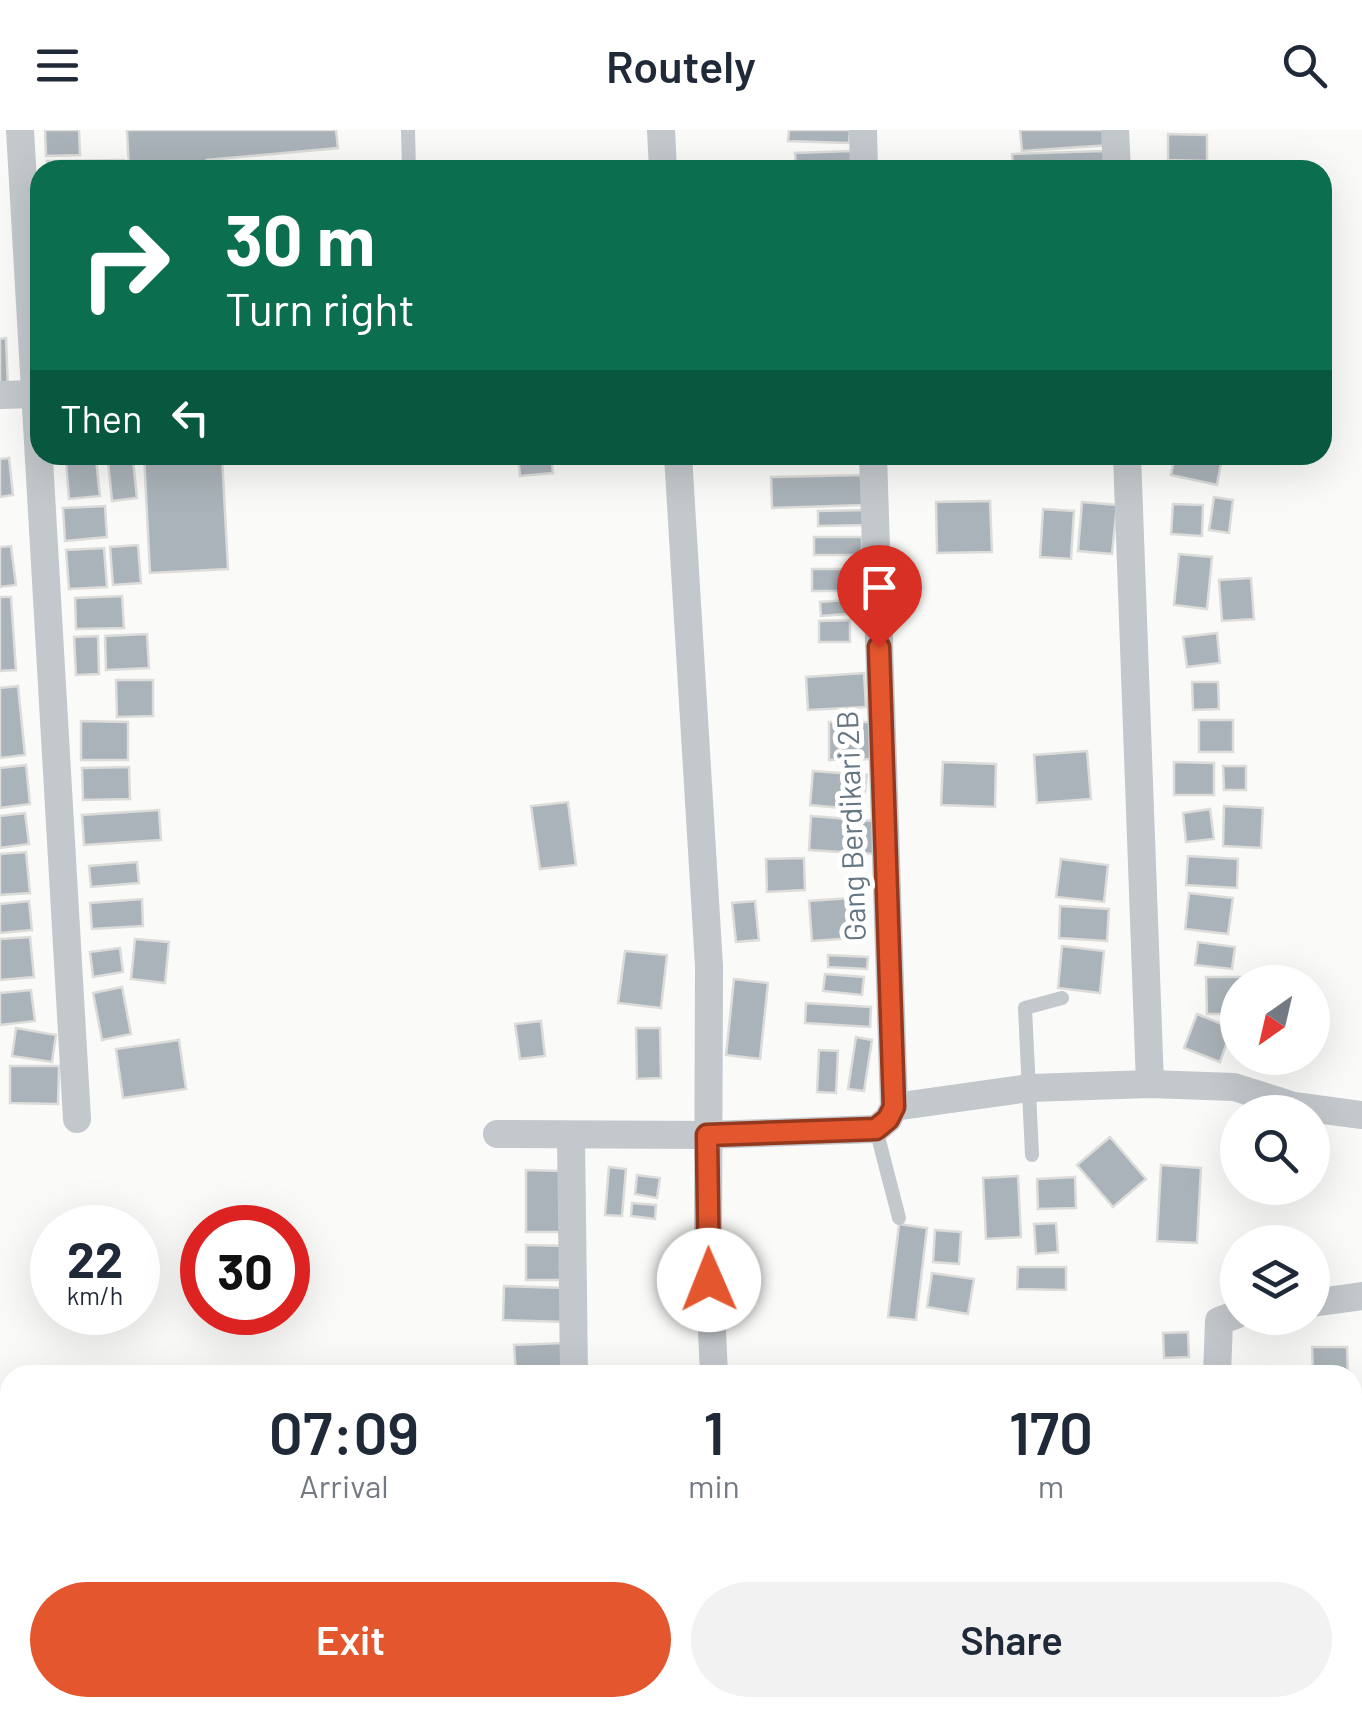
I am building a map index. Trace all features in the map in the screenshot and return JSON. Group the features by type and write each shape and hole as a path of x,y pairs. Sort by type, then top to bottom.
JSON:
{"street":[{"path":"20,130 30,306"},
{"path":"661,130 662,160"},
{"path":"863,130 864,160"},
{"path":"1116,130 1117,160"},
{"path":"0,395 30,394"},
{"path":"39,465 77,1119"},
{"path":"679,465 709,966 707,1135 713,1365"},
{"name":"Gang Berdikari 2B","path":"873,465 885,1118"},
{"path":"1127,465 1150,1084"},
{"path":"497,1134 707,1135 885,1118 1030,1088 1150,1084 1234,1086 1294,1106 1362,1115"},
{"path":"571,1136 574,1365"},
{"path":"1330,1300 1362,1296"},
{"path":"1218,1365 1220,1320"}],"lane":[{"path":"408,130 409,160"},
{"path":"1032,1155 1025,1008 1062,998"},
{"path":"885,1118 899,1218"}],"building":[{"path":"45,130 79,130 80,155 46,156"},
{"path":"127,130 336,130 338,148 207,160 128,160"},
{"path":"789,130 850,130 849,143 788,141"},
{"path":"1020,130 1109,130 1110,145 1022,151"},
{"path":"1168,134 1207,135 1207,160 1168,160"},
{"path":"851,151 851,160 795,160 795,153"},
{"path":"1104,151 1104,160 1012,160 1012,154"},
{"path":"6,338 8,388 0,388 0,339"},
{"path":"9,458 13,495 0,497 0,459"},
{"path":"66,465 97,465 100,496 69,499"},
{"path":"108,465 134,465 137,498 112,501"},
{"path":"145,465 223,465 228,569 150,573"},
{"path":"519,465 552,465 553,473 520,476"},
{"path":"1173,465 1221,465 1217,485 1171,475"},
{"path":"865,475 865,505 772,508 771,477"},
{"path":"1214,497 1233,500 1229,533 1209,530"},
{"path":"990,501 992,552 937,553 936,502"},
{"path":"1082,502 1117,505 1112,554 1078,551"},
{"path":"1173,504 1203,505 1202,536 1171,534"},
{"path":"105,506 107,537 65,541 63,508"},
{"path":"1043,509 1074,511 1071,559 1040,557"},
{"path":"868,510 868,525 818,526 818,511"},
{"path":"814,537 862,537 862,555 814,555"},
{"path":"138,545 141,583 113,585 110,547"},
{"path":"11,546 16,585 0,587 0,547"},
{"path":"104,548 107,587 69,589 66,550"},
{"path":"1179,554 1212,557 1207,609 1174,605"},
{"path":"812,569 864,569 865,591 812,591"},
{"path":"1251,578 1254,619 1222,621 1219,580"},
{"path":"122,596 124,628 76,629 75,598"},
{"path":"0,597 11,597 16,670 0,671"},
{"path":"859,599 860,613 821,616 820,602"},
{"path":"850,620 850,642 819,642 819,621"},
{"path":"1217,633 1220,663 1187,667 1183,637"},
{"path":"147,634 149,668 106,670 105,636"},
{"path":"98,636 99,674 76,675 74,637"},
{"path":"864,673 866,707 808,710 806,677"},
{"path":"116,680 153,680 153,716 117,717"},
{"path":"1192,682 1218,682 1219,709 1193,710"},
{"path":"18,686 25,755 0,758 0,688"},
{"path":"1199,720 1233,720 1233,752 1199,752"},
{"path":"81,721 128,722 128,760 81,760"},
{"path":"829,722 873,722 873,759 829,760"},
{"path":"1087,751 1091,799 1037,803 1034,755"},
{"path":"943,762 996,764 995,807 941,805"},
{"path":"1174,762 1214,763 1214,795 1174,795"},
{"path":"26,765 30,804 0,808 0,768"},
{"path":"1223,766 1246,766 1246,790 1224,790"},
{"path":"129,767 130,799 83,800 82,768"},
{"path":"813,771 867,775 863,810 810,805"},
{"path":"568,802 576,865 540,869 531,806"},
{"path":"1224,806 1263,808 1261,848 1223,846"},
{"path":"1210,809 1214,839 1186,842 1183,813"},
{"path":"159,810 161,840 84,845 82,815"},
{"path":"25,813 29,844 0,848 0,816"},
{"path":"811,816 874,821 873,854 809,850"},
{"path":"26,852 30,893 0,895 0,854"},
{"path":"1188,856 1238,859 1237,888 1186,885"},
{"path":"804,858 805,890 767,892 766,859"},
{"path":"1061,859 1108,865 1104,902 1056,897"},
{"path":"137,862 139,883 91,887 89,866"},
{"path":"1189,893 1233,898 1228,934 1185,929"},
{"path":"864,897 867,937 812,941 809,901"},
{"path":"142,899 143,926 92,929 90,903"},
{"path":"29,901 32,930 0,933 0,904"},
{"path":"755,901 759,940 736,942 732,903"},
{"path":"1060,906 1109,909 1107,941 1059,938"},
{"path":"30,937 34,977 0,980 0,939"},
{"path":"135,939 169,942 165,983 131,979"},
{"path":"1198,942 1235,947 1233,965 1195,965"},
{"path":"1062,946 1104,951 1100,993 1058,988"},
{"path":"120,948 123,972 93,977 90,952"},
{"path":"625,951 667,955 661,1008 618,1003"},
{"path":"828,955 868,957 867,969 828,967"},
{"path":"825,974 864,977 862,995 823,991"},
{"path":"1206,977 1220,977 1220,1014 1207,1014"},
{"path":"734,979 768,983 760,1059 726,1055"},
{"path":"122,987 131,1034 102,1040 93,993"},
{"path":"31,990 35,1021 0,1025 0,993"},
{"path":"806,1003 871,1007 870,1027 805,1023"},
{"path":"1197,1014 1220,1023 1220,1062 1184,1048"},
{"path":"541,1021 545,1056 520,1059 515,1024"},
{"path":"16,1028 56,1035 52,1062 12,1056"},
{"path":"636,1028 660,1028 661,1078 637,1079"},
{"path":"856,1037 872,1040 864,1091 848,1089"},
{"path":"179,1040 186,1089 123,1098 116,1049"},
{"path":"819,1050 838,1051 836,1093 817,1092"},
{"path":"10,1066 59,1066 58,1104 10,1103"},
{"path":"1110,1137 1146,1179 1113,1207 1077,1165"},
{"path":"1161,1165 1201,1168 1197,1243 1157,1241"},
{"path":"609,1167 626,1169 622,1216 605,1215"},
{"path":"526,1170 563,1171 563,1232 526,1232"},
{"path":"637,1175 660,1178 657,1198 635,1194"},
{"path":"1018,1176 1021,1237 986,1239 983,1178"},
{"path":"1075,1177 1076,1208 1038,1209 1037,1179"},
{"path":"632,1203 656,1205 655,1219 631,1216"},
{"path":"1056,1223 1058,1252 1036,1254 1034,1224"},
{"path":"899,1224 927,1228 916,1320 888,1317"},
{"path":"935,1230 961,1232 959,1264 933,1262"},
{"path":"526,1245 569,1246 568,1280 526,1280"},
{"path":"1018,1267 1066,1267 1066,1290 1017,1289"},
{"path":"932,1273 974,1279 968,1314 927,1307"},
{"path":"504,1286 568,1288 567,1322 503,1320"},
{"path":"1188,1332 1189,1357 1164,1358 1163,1333"},
{"path":"563,1343 564,1365 515,1365 514,1345"},
{"path":"1312,1347 1347,1347 1348,1365 1313,1365"}],"route":[{"path":"709,1280 707,1135 876,1129 894,1107 879,647"}]}
